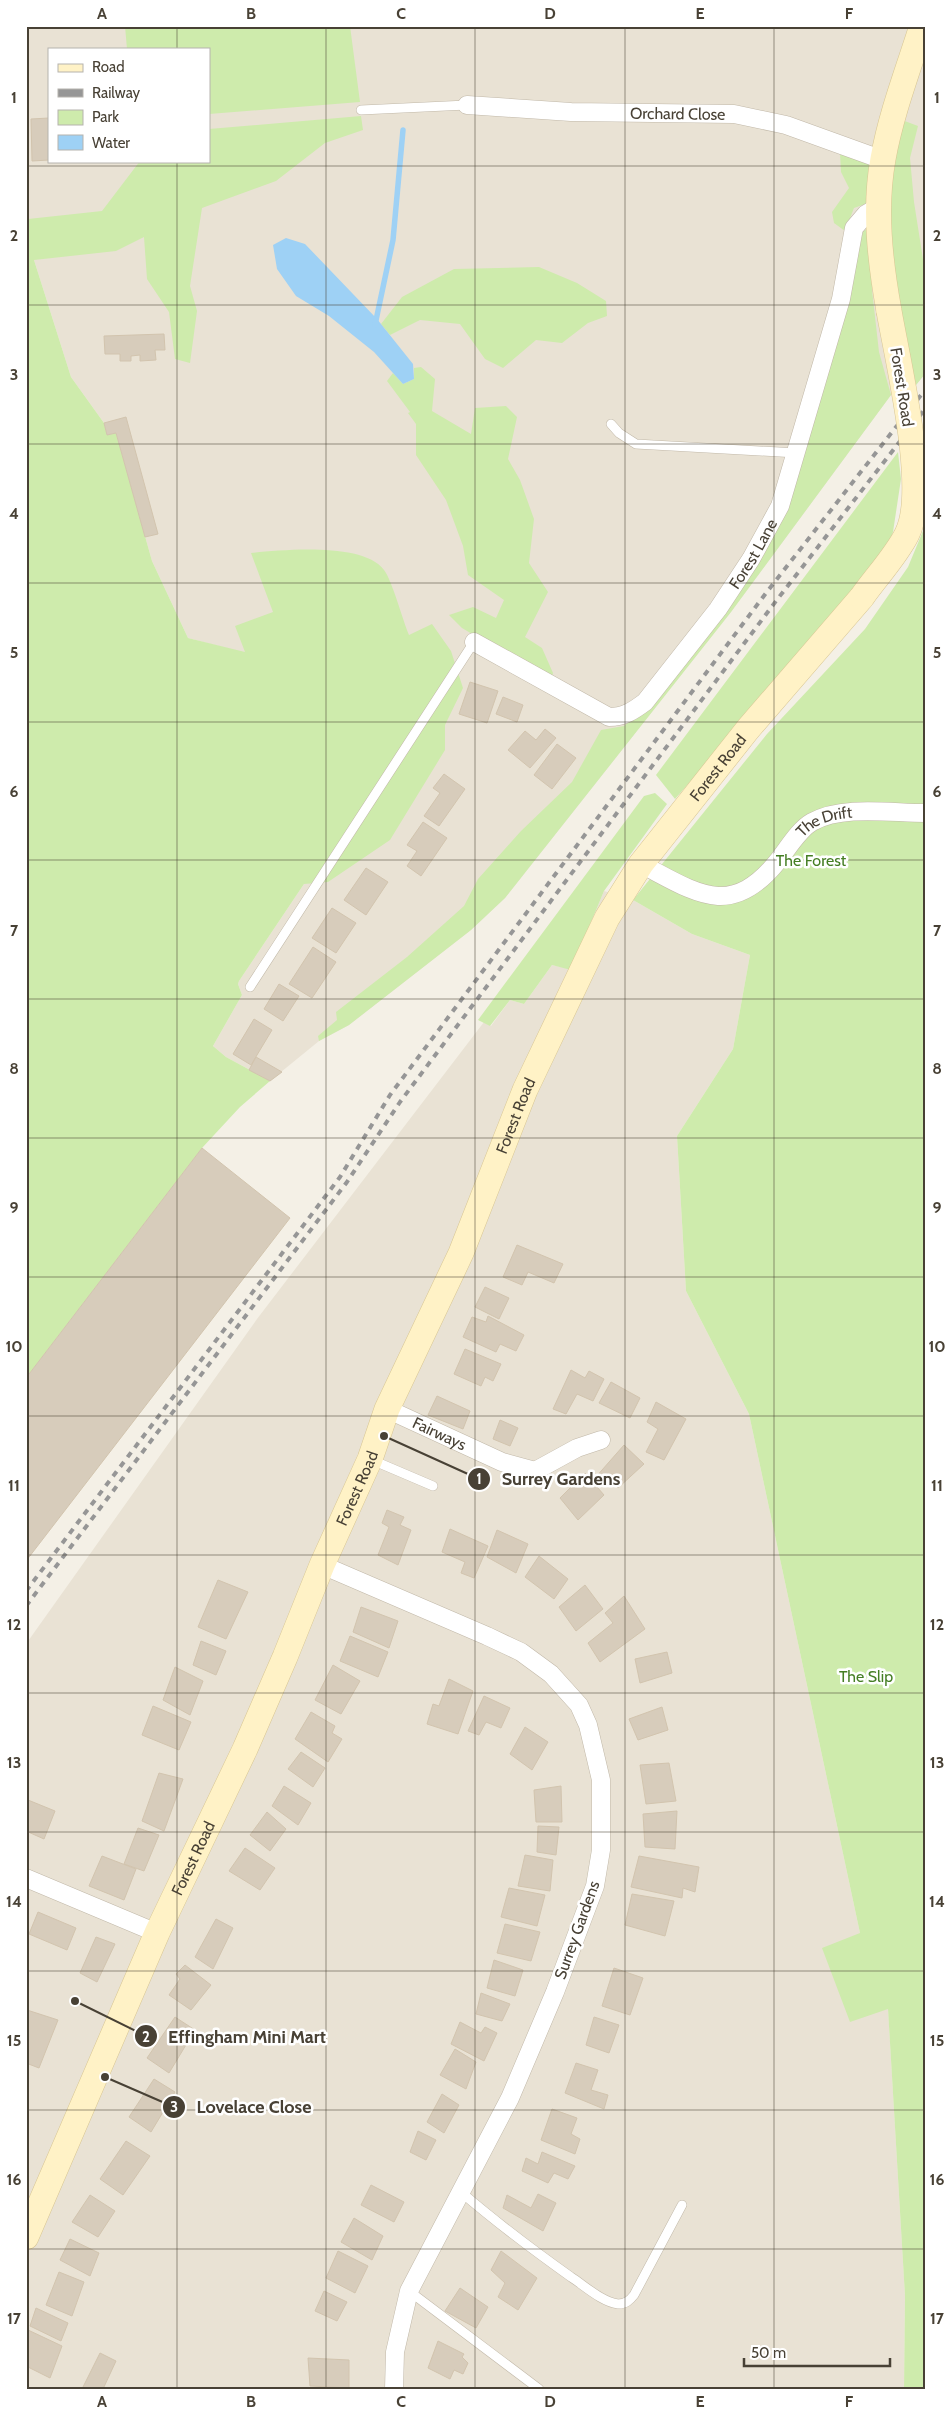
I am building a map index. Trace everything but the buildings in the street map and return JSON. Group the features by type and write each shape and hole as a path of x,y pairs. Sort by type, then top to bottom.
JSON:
{"street":[{"name":"Forest Road","path":"26,2237 158,1933 244,1749 322,1565 370,1459 387,1409 461,1253 525,1090 607,918 641,864 748,729 862,597 907,534 914,511 916,486 912,447 890,311 881,269 878,207 883,160 890,124 922,26"},
{"name":"Orchard Close","path":"467,105 571,112 734,114 786,124 883,160"},
{"name":"Forest Lane","path":"474,642 609,717 620,716 634,711 645,702 718,610 751,559 780,506 841,299 854,228 866,214 878,207"},
{"name":"The Drift","path":"641,864 709,896 730,896 751,888 768,873 810,823 822,817 835,813 850,812 925,813"},
{"name":"Fairways","path":"387,1409 502,1462 535,1471 577,1448 601,1440"},
{"name":"Surrey Gardens","path":"322,1565 521,1652 551,1674 579,1705 588,1725 601,1780 603,1814 602,1850 595,1886 555,1992 510,2098 409,2291 395,2352 394,2389"},
{"path":"26,1878 158,1933"}],"lane":[{"path":"361,110 467,105"},
{"path":"611,424 619,433 636,444 797,453"},
{"path":"250,987 474,642"},
{"path":"370,1459 433,1486"},
{"path":"461,2192 524,2244 591,2291 612,2302 621,2304 629,2302 634,2295 682,2205"},
{"path":"409,2291 539,2389"}],"shaded area":[{"path":"26,26 925,26 925,374 916,385 891,395 731,612 505,898 471,930 349,1025 319,1041 270,1081 226,1057 213,1046 242,995 238,984 239,981 304,884 409,635 245,653 188,638 152,561 116,433 107,435 104,423 71,377 34,260 26,212"},
{"path":"604,891 633,900 692,934 750,955 733,1049 677,1136 686,1291 749,1414 860,1933 888,2008 905,2296 904,2389 26,2389 26,1644 257,1319 484,1022 491,1026 510,1000 524,1004 552,965 571,969"}],"green space":[{"path":"125,26 350,26 360,102 210,114 210,48 127,48"},
{"path":"361,116 363,130 325,143 276,181 202,208 190,286 197,311 190,363 175,359 169,312 147,279 144,237 116,251 34,260 71,377 104,423 107,435 116,433 152,561 188,638 245,652 235,626 273,612 251,553 282,550 322,550 359,555 374,561 387,575 409,635 432,624 451,651 463,688 445,725 445,750 390,840 328,882 304,884 239,981 238,984 242,995 213,1046 226,1057 270,1081 240,1107 202,1148 26,1378 26,212 28,219 102,211 139,162 210,162 210,129"},
{"path":"902,120 918,126 910,158 914,202 925,272 925,374 916,385 906,341 892,249 890,204 894,162"},
{"path":"840,153 874,164 871,202 854,208 845,231 834,223 832,212 849,188 841,172"},
{"path":"871,228 872,290 879,352 891,395 731,612 505,898 471,930 349,1025 319,1041 318,1036 337,1020 336,1012 407,957 464,906 478,879 521,831 572,782 601,730 624,726 656,698 778,525 855,268 863,231"},
{"path":"539,267 577,283 606,301 607,316 588,323 562,343 536,340 503,368 485,359 460,324 420,320 390,335 381,324 402,297 454,269"},
{"path":"421,367 435,379 432,411 471,434 475,408 506,406 517,417 508,459 520,480 534,519 529,563 548,592 525,637 542,648 553,673 551,681 462,628 449,615 473,607 496,618 504,600 468,575 463,546 446,500 416,455 416,424 408,413 410,412 387,381 393,373 403,384 414,379 414,368"},
{"path":"898,452 901,479 893,532 884,556 796,661 675,799 656,775"},
{"path":"925,526 925,2389 904,2389 905,2296 888,2009 850,2022 822,1948 860,1933 749,1414 686,1291 677,1136 733,1049 750,955 692,934 633,900 767,734 865,629 908,567"},
{"path":"655,793 667,804 604,891 571,970 552,965 524,1004 510,1000 490,1026 478,1020 644,796"}],"water":[{"path":"286,238 305,244 377,319 413,364 414,379 403,384 374,352 329,316 296,296 277,269 273,245"}],"waterway":[{"path":"375,325 393,240 403,130"}],"railway":[{"path":"26,1591 340,1177 390,1095 766,593 925,390"},
{"path":"26,1606 347,1182 400,1102 776,601 925,409"}],"place":[{"name":"Surrey Gardens","path":"384,1436"},
{"name":"Effingham Mini Mart","path":"75,2001"},
{"name":"Lovelace Close","path":"105,2077"}],"park label":[{"name":"The Forest","path":"811,860"},
{"name":"The Slip","path":"866,1676"}]}
